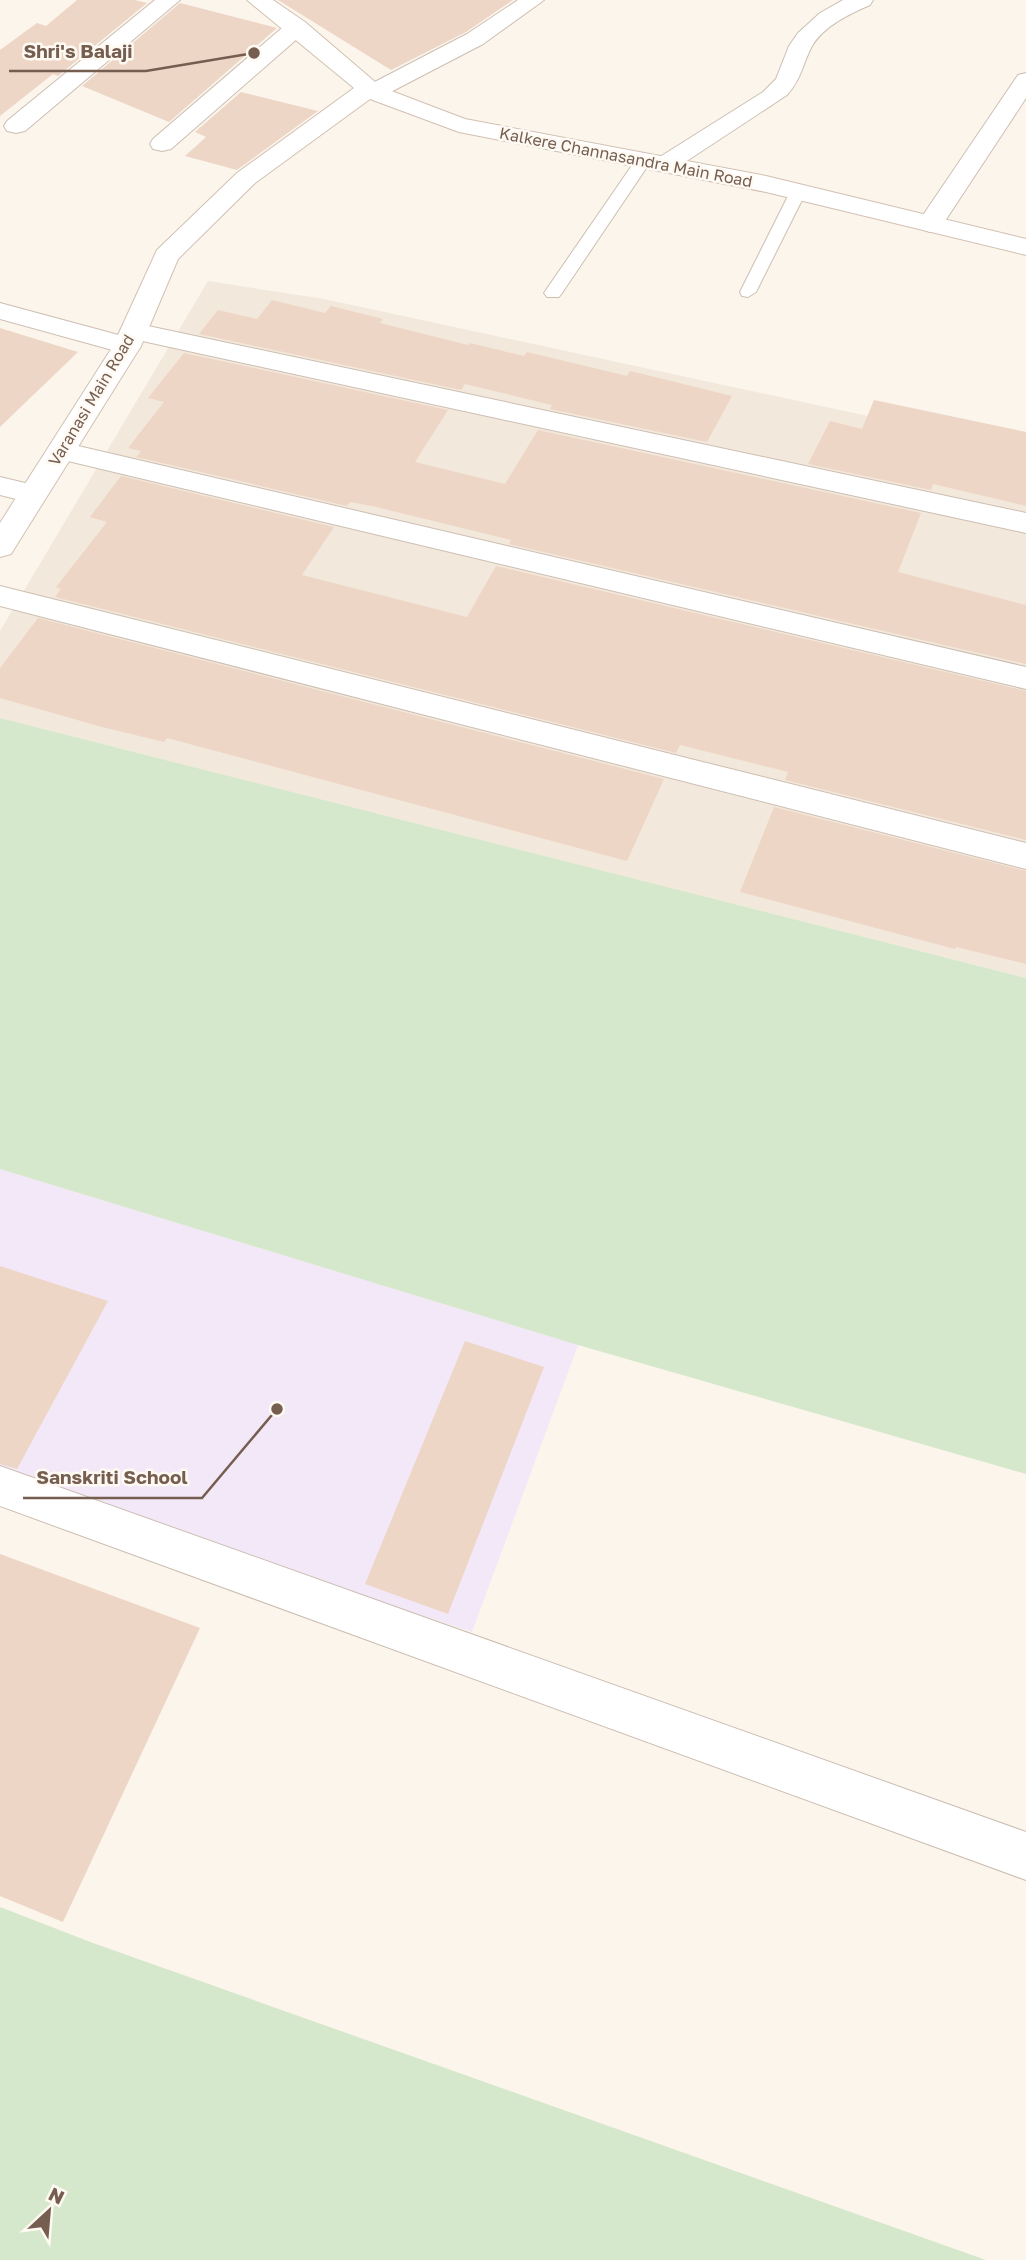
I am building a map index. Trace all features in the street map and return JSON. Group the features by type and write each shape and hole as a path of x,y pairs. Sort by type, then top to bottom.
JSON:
{"street":[{"path":"16,127 169,0"},
{"name":"Kalkere Channasandra Main Road","path":"258,0 297,27 370,91 459,125 798,192 1026,247"},
{"name":"Varanasi Main Road","path":"0,547 130,338 166,256 246,178 370,91 475,39 533,0"},
{"path":"654,163 771,97 787,84 802,45 836,10 862,0"},
{"path":"162,144 297,27"},
{"path":"930,224 1026,80"},
{"path":"0,311 1026,523"},
{"path":"61,451 1026,678"},
{"path":"0,486 32,494"},
{"path":"0,596 1026,856"},
{"path":"0,1486 1026,1856"}],"lane":[{"path":"553,293 654,163"},
{"path":"748,292 798,192"}],"shaded area":[{"path":"208,281 324,299 1026,450 1026,978 0,718 0,631"},
{"path":"0,1169 578,1345 472,1632 0,1474"}],"green space":[{"path":"0,718 1026,978 1026,1474 578,1345 0,1169"},
{"path":"0,1907 93,1943 986,2260 0,2260"}],"building":[{"path":"77,0 135,0 147,3 58,76 53,74 0,116 0,50 37,23 46,26"},
{"path":"278,0 513,0 466,32 391,70"},
{"path":"180,3 277,28 169,122 82,86"},
{"path":"241,92 318,111 237,170 185,156 206,137 195,132"},
{"path":"272,300 325,313 331,306 383,319 380,323 468,345 470,343 524,356 527,352 627,376 630,371 732,396 707,442 550,409 552,405 465,384 461,390 199,334 218,310 257,319"},
{"path":"0,328 78,352 0,427"},
{"path":"184,353 448,410 415,462 505,484 538,430 921,513 898,572 1026,605 1026,664 509,544 511,540 372,506 350,502 347,506 136,457 141,451 128,448 164,402 148,398"},
{"path":"874,400 1026,432 1026,506 933,484 931,490 808,464 830,421 862,429"},
{"path":"121,476 334,527 302,575 467,617 496,566 1026,691 1026,840 785,780 788,772 680,745 676,753 55,597 61,589 56,587 107,522 90,517"},
{"path":"38,618 664,779 627,861 167,738 164,742 102,727 0,698 0,668"},
{"path":"774,807 1026,871 1026,964 956,947 955,949 740,892"},
{"path":"0,1266 108,1301 17,1469 0,1464"},
{"path":"465,1341 544,1367 448,1614 365,1584"},
{"path":"0,1554 200,1628 63,1922 0,1896"}],"place":[{"name":"Shri's Balaji","path":"254,53"},
{"name":"Sanskriti School","path":"277,1409"}]}
